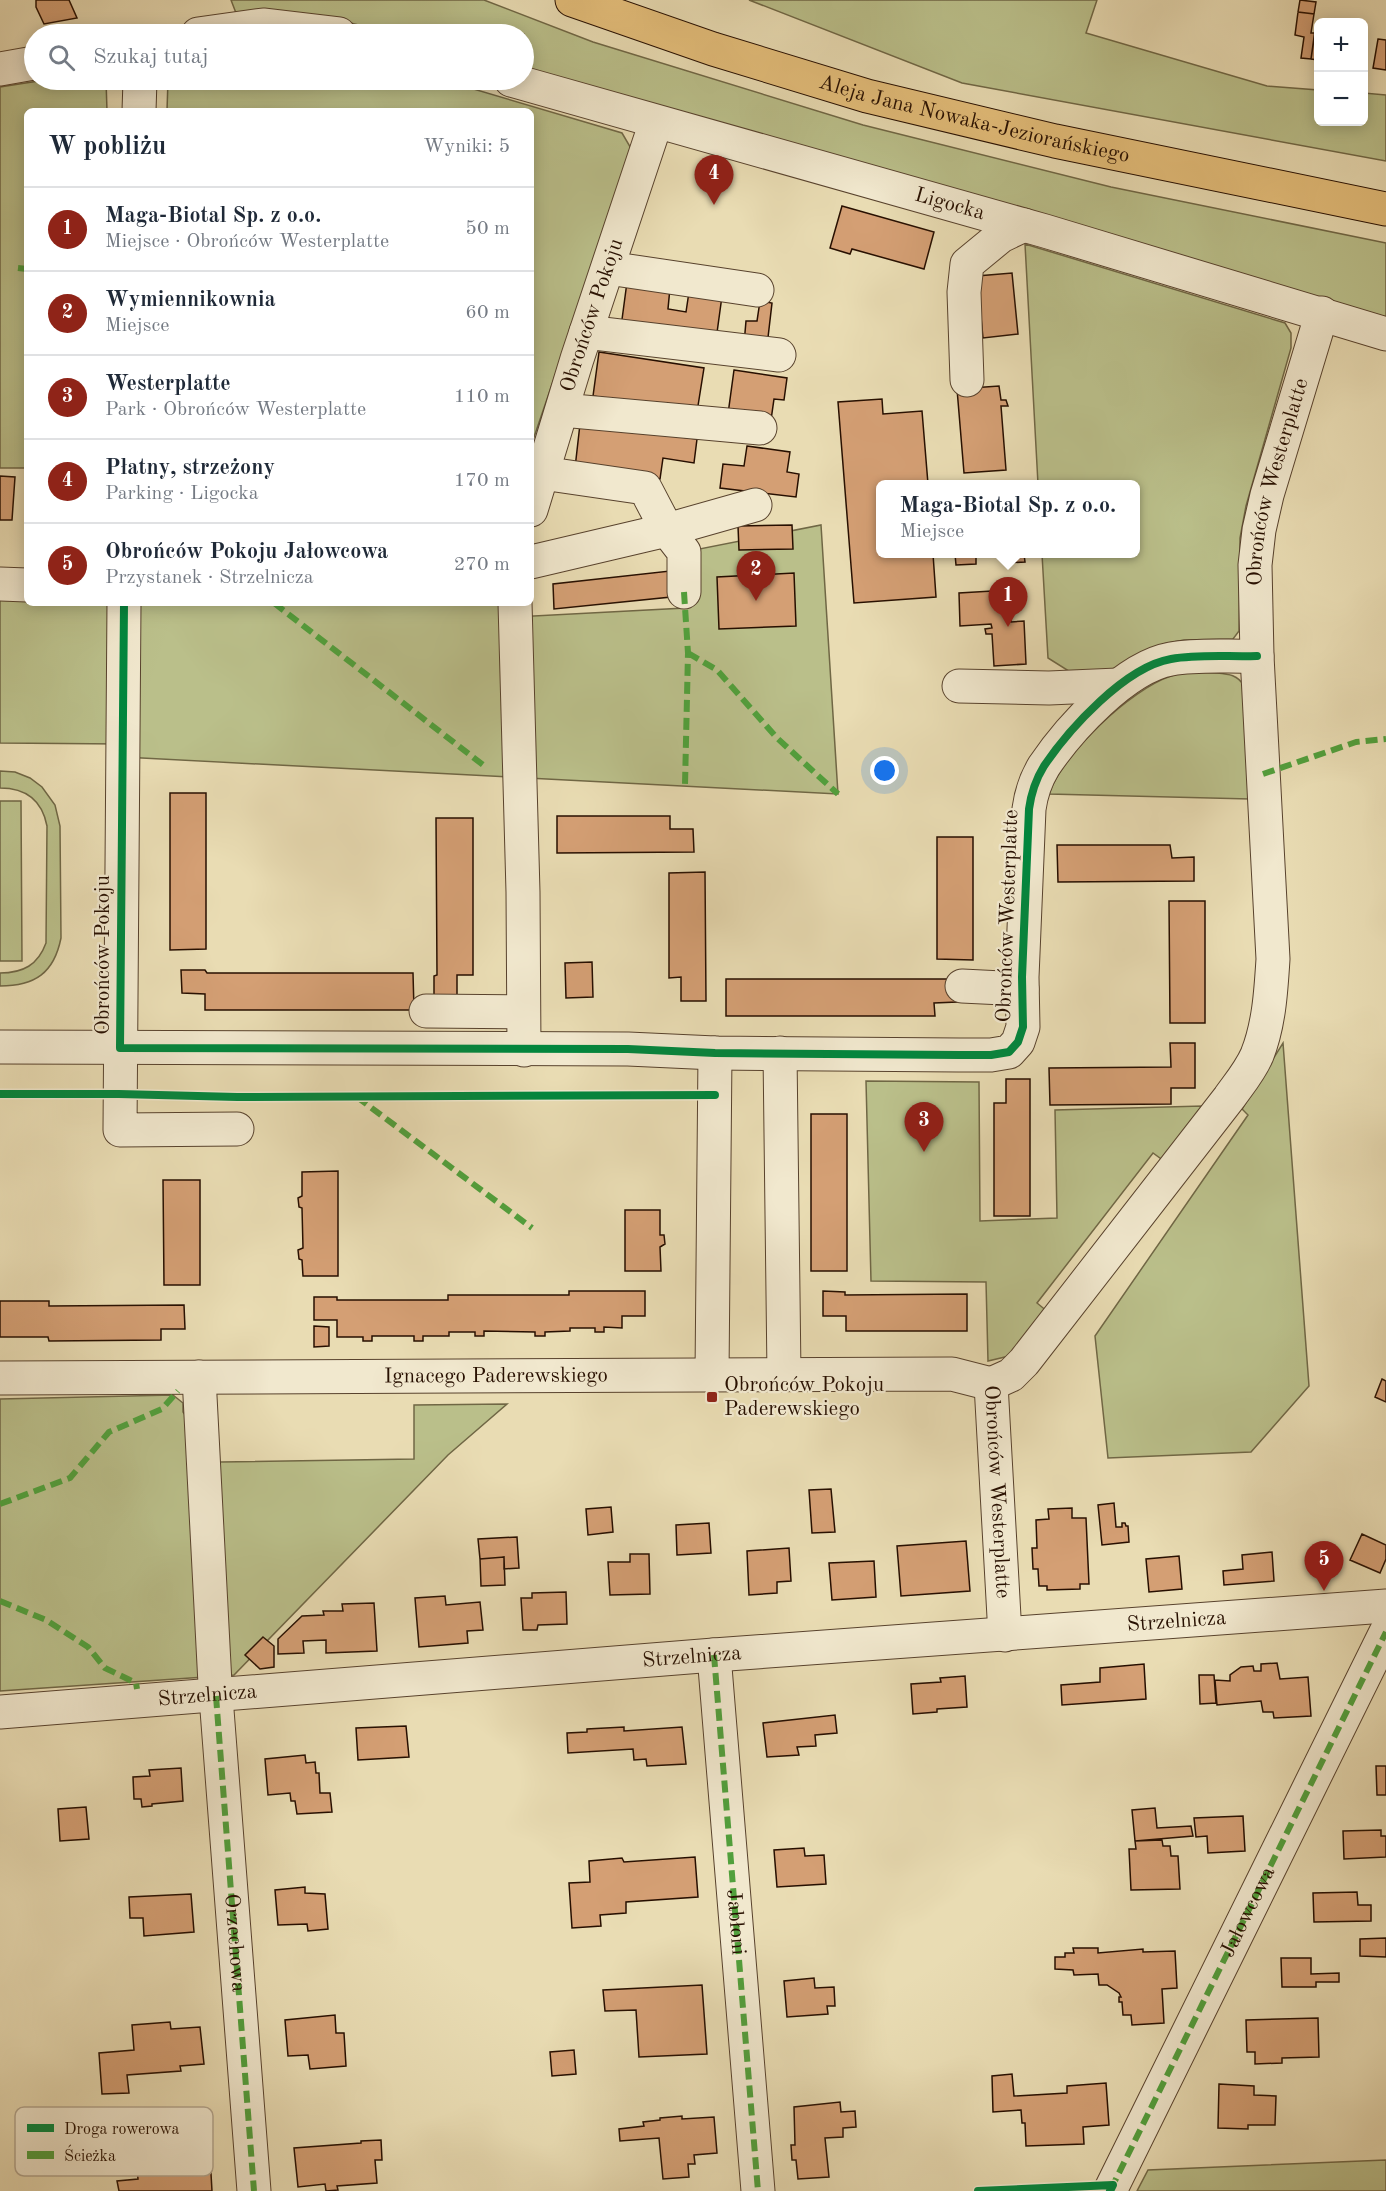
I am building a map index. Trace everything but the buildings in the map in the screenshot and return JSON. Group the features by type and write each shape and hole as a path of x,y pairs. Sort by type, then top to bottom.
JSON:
{"main road":[{"name":"Aleja Jana Nowaka-Jeziorańskiego","path":"572,0 713,49 867,96 1055,141 1386,209"}],"street":[{"path":"0,69 24,65"},
{"name":"Ligocka","path":"534,87 1024,225 1386,334"},
{"path":"139,108 140,90"},
{"name":"Obrońców Pokoju","path":"534,500 586,332 656,122"},
{"path":"967,380 964,292 967,264 1001,236 1024,225"},
{"path":"608,268 757,290"},
{"name":"Obrońców Westerplatte","path":"1005,1635 991,1384 1011,1375 1023,1362 1229,1098 1257,1055 1270,1002 1273,959 1257,656 1255,565 1259,530 1267,495 1322,313"},
{"path":"586,332 779,355"},
{"path":"562,410 760,428"},
{"path":"542,473 645,488 667,530 684,552 684,592"},
{"path":"534,561 667,530 755,505"},
{"path":"0,584 24,585"},
{"name":"Obrońców Pokoju","path":"124,606 120,1048 524,1050"},
{"path":"514,606 523,892 524,1050"},
{"name":"Obrońców Westerplatte","path":"524,1050 970,1055 1009,1052 1018,1042 1023,1028 1022,989 1029,809 1031,795 1044,767 1090,712 1118,685 1149,667 1170,659 1257,656"},
{"path":"959,686 1049,688 1118,685"},
{"path":"962,986 1022,989"},
{"path":"426,1011 523,1012"},
{"path":"0,1047 120,1048 120,1130 237,1129"},
{"path":"712,1375 716,1053"},
{"path":"780,1053 784,1374"},
{"name":"Ignacego Paderewskiego","path":"0,1378 952,1374 991,1384"},
{"name":"Orzechowa","path":"198,1377 216,1696 254,2191"},
{"name":"Strzelnicza","path":"0,1712 714,1655 1386,1606"},
{"name":"Jałowcowa","path":"1110,2191 1386,1632"},
{"name":"Jabłoni","path":"714,1655 758,2191"}],"green space":[{"path":"231,0 484,0 593,42 863,125 1111,187 1386,243 1386,317 534,74 534,24 355,24 319,15 236,13"},
{"path":"749,0 1097,0 1086,33 1267,86 1314,90 1314,126 1368,126 1368,93 1386,95 1386,161 962,83"},
{"path":"24,83 24,90 106,90 107,108 24,108 24,468 0,468 0,87"},
{"path":"168,90 477,90 622,133 632,150 534,437 534,108 167,108"},
{"path":"1025,244 1285,323 1291,333 1291,348 1246,506 1240,538 1239,631 1233,639 1184,640 1163,644 1116,674 1075,675 1048,658 1042,558 1140,558 1140,480 1038,480"},
{"path":"821,525 838,794 123,757 122,744 0,743 0,584 24,585 24,606 515,606 515,617 685,608 684,552"},
{"path":"1217,673 1233,676 1239,679 1244,686 1250,799 1049,794 1056,778 1083,743 1100,725 1137,694 1176,674"},
{"path":"0,771 15,772 30,778 42,787 55,805 60,826 61,938 53,960 41,975 23,983 0,986 0,973 16,971 29,966 39,957 46,943 47,826 41,809 31,797 18,790 0,788"},
{"path":"0,801 21,801 22,961 0,961"},
{"path":"1283,1043 1309,1386 1251,1452 1108,1458 1095,1336 1248,1115 1242,1109"},
{"path":"866,1081 979,1082 980,1221 1057,1218 1055,1110 1202,1106 1164,1161 1153,1153 1037,1303 1048,1312 1009,1356 988,1361 986,1282 871,1281"},
{"path":"173,1395 183,1403 183,1412 220,1462 414,1459 414,1405 507,1404 448,1455 234,1675 0,1691 0,1399"},
{"path":"1386,2160 1386,2191 1137,2191 1148,2170"}],"marked path":[{"path":"18,268 24,269"},
{"path":"684,592 688,653 685,785"},
{"path":"278,606 487,768"},
{"path":"688,653 717,670 777,738 838,794"},
{"path":"1263,774 1356,742 1386,739"},
{"path":"357,1097 532,1228"},
{"path":"0,1504 70,1478 109,1432 162,1409 178,1391"},
{"path":"0,1601 46,1620 88,1647 105,1668 136,1683 137,1689"},
{"path":"1111,2189 1386,1632"},
{"path":"714,1655 758,2191"},
{"path":"216,1696 254,2191"}],"cycle path":[{"path":"124,606 120,1048 628,1049 715,1053 959,1055 991,1055 1009,1052 1018,1042 1023,1027 1022,977 1029,809 1034,787 1044,766 1068,735 1100,702 1135,674 1153,664 1192,657 1257,656"},
{"path":"0,1094 237,1097 715,1095"},
{"path":"978,2191 1113,2185 1110,2191"}],"place":[{"name":"Płatny, strzeżony","path":"714,205"},
{"name":"Wymiennikownia","path":"756,601"},
{"name":"Maga-Biotal Sp. z o.o.","path":"1008,627"},
{"name":"Westerplatte","path":"924,1152"},
{"name":"Obrońców Pokoju Paderewskiego","path":"712,1397"},
{"name":"Obrońców Pokoju Jałowcowa","path":"1324,1591"}]}
